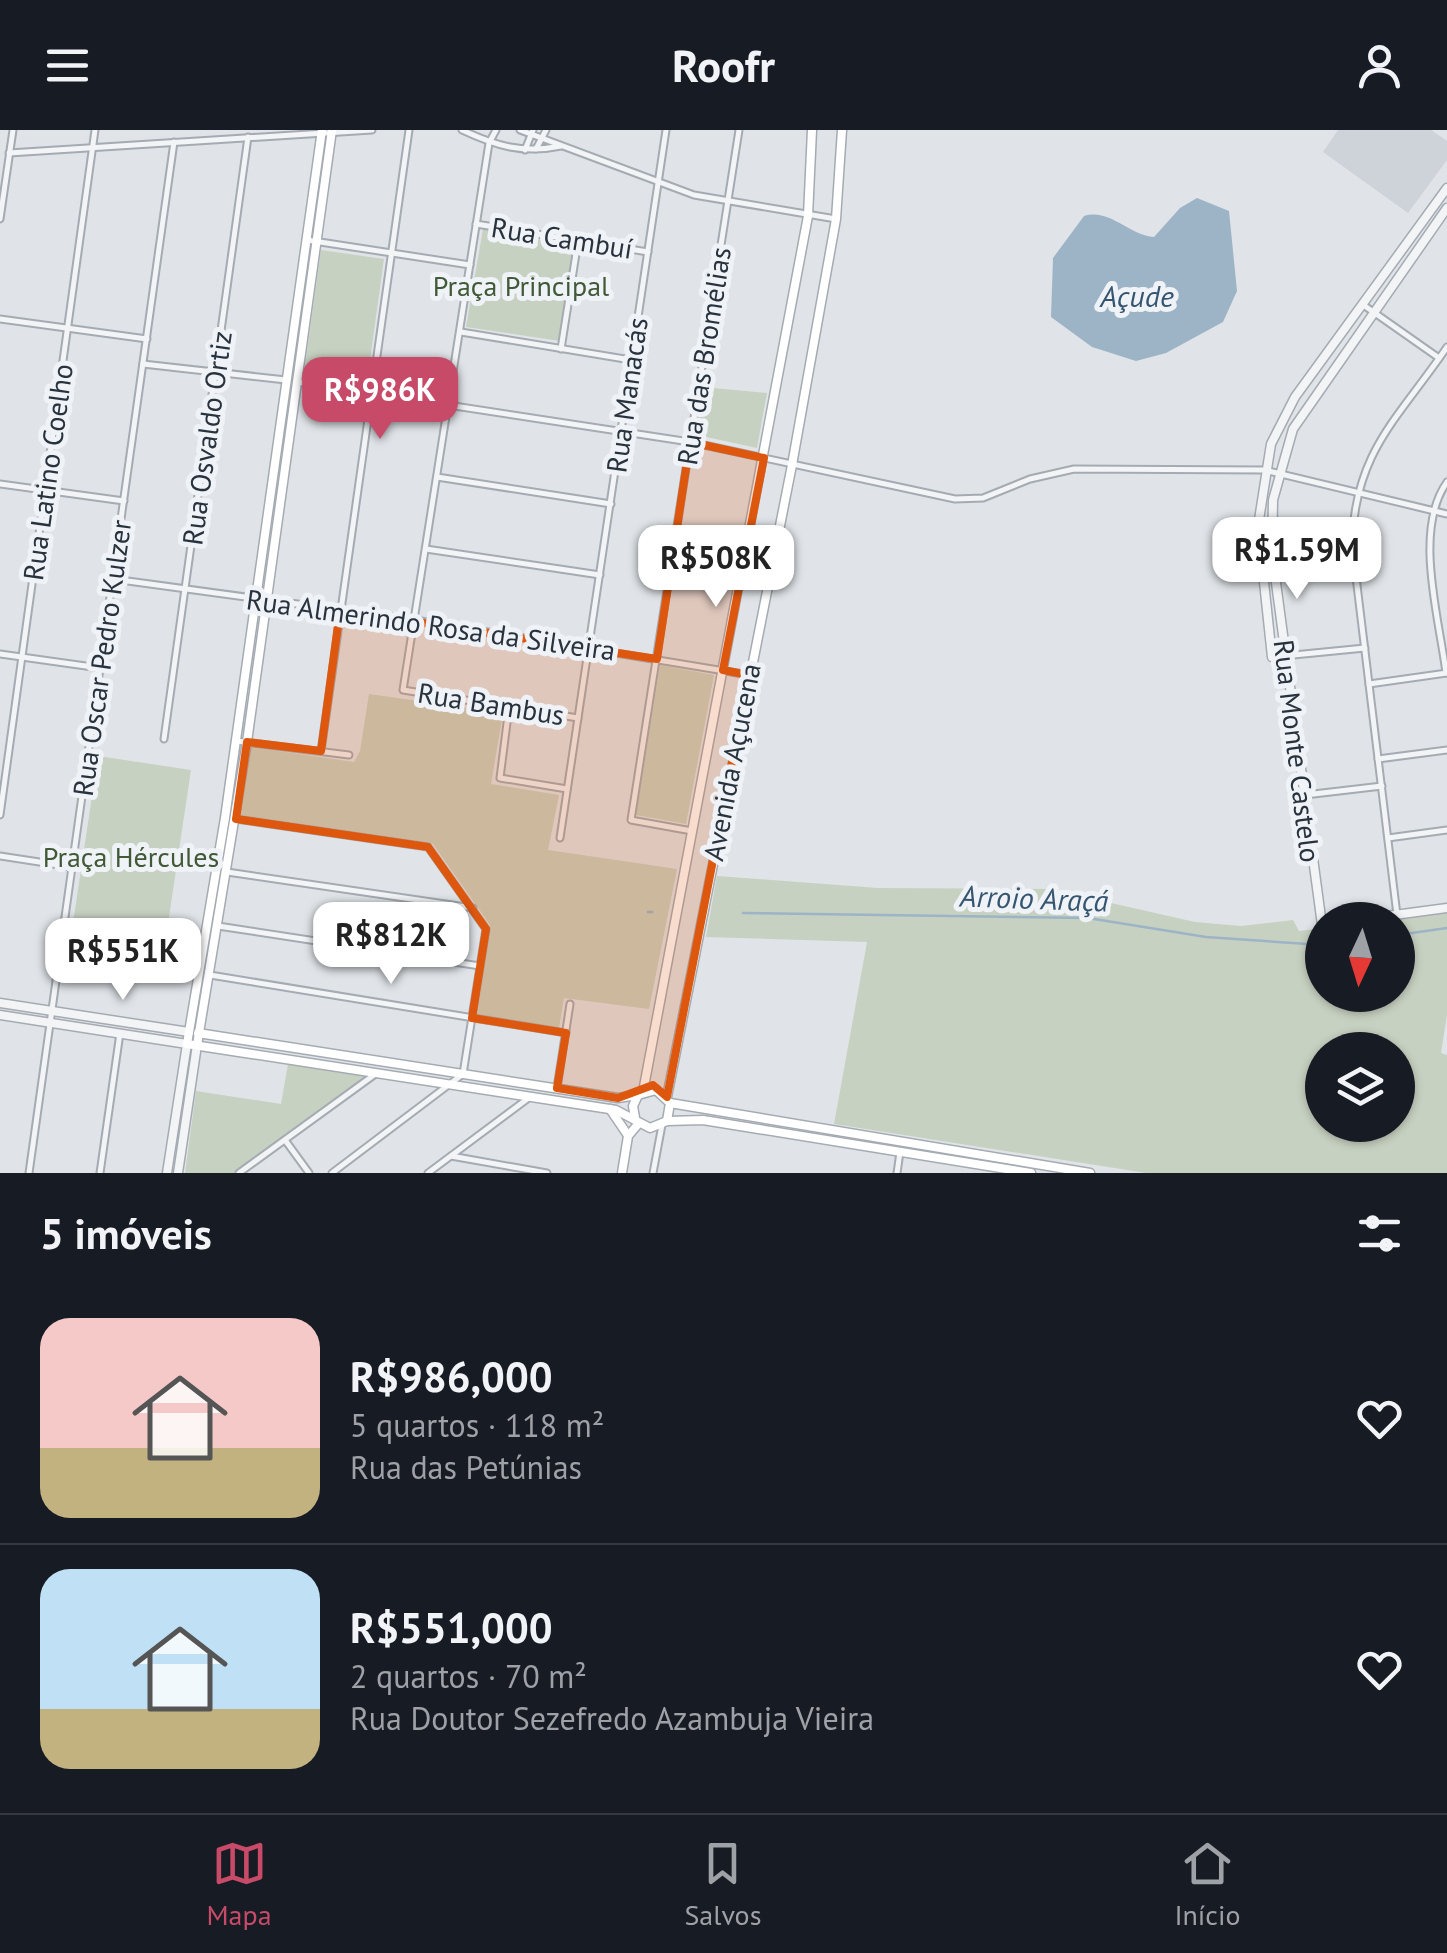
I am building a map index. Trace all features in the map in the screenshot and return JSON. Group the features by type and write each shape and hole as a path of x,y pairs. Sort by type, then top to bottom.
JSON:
{"main road":[{"name":"Avenida Açucena","path":"641,1094 808,216 812,130"},
{"name":"Avenida Açucena","path":"668,1100 792,466 836,219 842,130"},
{"path":"326,131 192,1045 610,1109 650,1128 703,1120 1032,1173"},
{"path":"194,1032 210,975 236,819 292,381"},
{"path":"194,1032 618,1098 656,1090 668,1100 1090,1173"},
{"path":"270,1056 272,1044"},
{"path":"622,1173 628,1136 636,1120 632,1106 641,1094"},
{"path":"664,1123 668,1100"},
{"path":"610,1109 628,1136"}],"street":[{"path":"0,219 13,130"},
{"name":"Rua Latino Coelho","path":"0,815 96,130"},
{"path":"9,153 372,130"},
{"path":"322,751 369,393 409,130"},
{"path":"462,130 489,143 524,151 564,145"},
{"path":"415,620 489,143 496,130"},
{"path":"520,130 545,134 659,183 728,201 836,219"},
{"name":"Rua Manacás","path":"560,838 666,130"},
{"name":"Rua das Bromélias","path":"692,831 631,820 739,130"},
{"path":"524,151 533,132"},
{"path":"534,152 545,134"},
{"name":"Rua Osvaldo Ortiz","path":"164,739 248,137"},
{"name":"Rua Oscar Pedro Kulzer","path":"29,1173 174,142"},
{"name":"Rua Monte Castelo","path":"1272,657 1259,554 1264,470 1294,397 1447,188"},
{"name":"Rua Monte Castelo","path":"1318,902 1272,553 1278,473 1305,407 1447,208"},
{"name":"Rua Cambuí","path":"476,224 648,252"},
{"path":"561,349 578,240"},
{"path":"312,241 470,265"},
{"path":"1362,304 1439,358"},
{"path":"0,319 147,338"},
{"path":"460,332 631,360"},
{"path":"1396,902 1352,544 1356,492 1374,448 1447,347"},
{"path":"143,364 292,381 690,442 966,500 1000,492 1048,473 1074,470 1264,470 1447,514"},
{"path":"436,477 611,504"},
{"path":"1369,684 1446,673 1429,540 1432,510 1447,482"},
{"path":"0,484 124,501"},
{"path":"426,549 600,575"},
{"name":"Rua Almerindo Rosa da Silveira","path":"113,579 415,620 749,675"},
{"name":"Rua Bambus","path":"415,620 404,690 578,718"},
{"path":"1272,657 1365,648"},
{"path":"0,654 100,668"},
{"path":"509,707 500,778 568,789"},
{"path":"236,741 350,755"},
{"path":"1378,759 1447,750"},
{"path":"1302,796 1382,786"},
{"path":"236,819 428,847 476,909 486,929 464,1074 332,1173"},
{"path":"1388,838 1447,830"},
{"path":"0,856 72,867"},
{"path":"216,871 476,909"},
{"path":"1415,913 1447,908"},
{"path":"218,926 480,966"},
{"path":"210,975 566,1033"},
{"path":"0,1003 194,1032"},
{"path":"557,1088 570,1004"},
{"path":"0,1015 192,1045"},
{"path":"100,1173 120,1033"},
{"path":"167,1173 180,1083 192,1045"},
{"path":"178,1173 191,1084 192,1045"},
{"path":"240,1173 377,1073"},
{"path":"180,1083 191,1084"},
{"path":"428,1173 530,1097"},
{"path":"653,1173 664,1123"},
{"path":"285,1140 308,1173"},
{"path":"898,1173 900,1152"},
{"path":"451,1156 547,1173"}],"highlighted area":[{"path":"690,442 764,458 723,670 749,675 667,1097 653,1085 618,1098 557,1088 566,1033 472,1018 486,929 428,847 236,819 247,742 321,751 340,610 657,659"}],"shaded area":[{"path":"1338,130 1431,130 1447,141 1447,160 1408,213 1323,152"}],"green space":[{"name":"Praça Principal","path":"483,229 575,244 560,341 466,327"},
{"path":"321,250 384,259 366,389 303,380"},
{"path":"703,387 767,393 757,448 697,435"},
{"path":"660,665 714,675 686,824 636,815"},
{"path":"369,694 503,713 491,784 559,795 548,850 677,869 649,1009 564,998 559,1028 477,1016 490,925 433,844 240,815 251,747 354,762 360,751"},
{"name":"Praça Hércules","path":"98,756 191,770 163,957 70,943"},
{"path":"717,876 878,888 1049,889 1195,922 1241,926 1293,920 1299,931 1305,930 1305,1012 1415,1012 1415,916 1447,911 1447,1015 1441,1053 1447,1055 1447,1173 1146,1173 834,1124 867,942 706,937"},
{"path":"288,1064 369,1075 235,1173 185,1173 196,1091 281,1104"}],"water":[{"name":"Açude","path":"1197,198 1229,211 1237,291 1223,322 1166,353 1136,361 1092,347 1051,317 1053,258 1084,216 1102,216 1154,237 1180,208"}],"waterway":[{"name":"Arroio Araçá","path":"743,913 1088,918 1206,937 1305,944"},
{"name":"Arroio Araçá","path":"1415,933 1447,928"}]}
